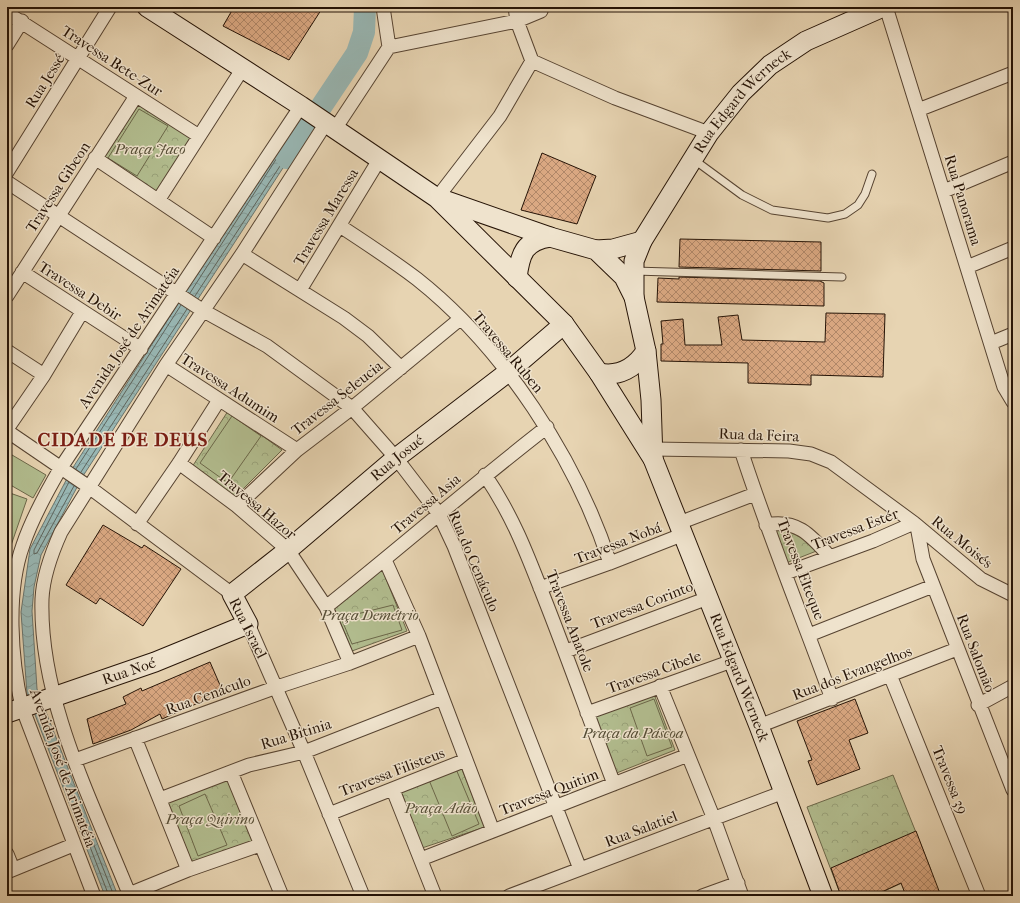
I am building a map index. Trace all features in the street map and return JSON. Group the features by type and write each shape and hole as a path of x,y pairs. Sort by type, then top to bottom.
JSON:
{"main road":[{"path":"147,7 318,117 379,160 437,198 564,324 653,454"},
{"name":"Rua Edgard Werneck","path":"634,296 634,261 642,241 710,133 741,93 770,65 806,41 884,7"},
{"path":"437,198 550,237 596,250 613,249 642,241"},
{"path":"517,278 522,253 527,246 538,239 550,237"},
{"path":"596,250 624,277 634,296 646,351 651,400 653,454"},
{"name":"Rua Josué","path":"232,594 288,550 396,458 508,372 564,324"},
{"path":"599,373 612,374 623,372 638,362 646,351"},
{"name":"Rua Edgard Werneck","path":"653,454 732,661 759,726 823,896"},
{"name":"Rua Israel","path":"232,594 248,624"},
{"name":"Rua Noé","path":"18,709 155,662 248,624"}],"street":[{"name":"Rua Jessé","path":"7,172 110,7"},
{"path":"383,7 389,48"},
{"path":"515,7 517,21 532,61 615,98 710,133"},
{"name":"Rua Panorama","path":"884,7 944,191 1004,387 1013,402"},
{"path":"318,117 389,48 517,21 541,11"},
{"name":"Travessa Bete-Zur","path":"7,12 199,136"},
{"path":"7,45 22,21"},
{"path":"437,198 500,116 532,61"},
{"path":"159,199 243,68"},
{"path":"918,110 1013,73"},
{"name":"Travessa Gibeon","path":"7,296 136,96"},
{"name":"Avenida José de Arimatéia","path":"94,896 18,709 18,688 12,639 14,587 22,546 43,499 141,349 180,295 214,238 318,117"},
{"name":"Avenida José de Arimatéia","path":"130,895 51,697 45,654 42,598 44,583 54,547 87,486 166,365 200,309 242,254 318,117"},
{"path":"95,158 159,199 214,238"},
{"name":"Travessa Maressa","path":"300,290 379,160"},
{"path":"944,191 1013,162"},
{"name":"Rua do Cenáculo","path":"7,182 58,217 200,309 267,346 352,408 396,458 438,514 454,546 580,870"},
{"name":"Travessa Ruben","path":"340,226 384,255 418,280 460,319 508,372 547,427 602,537 610,563"},
{"path":"967,267 1013,248"},
{"path":"242,254 344,318 368,336 401,368"},
{"name":"Travessa Debir","path":"22,272 141,349"},
{"path":"7,430 44,375 82,312"},
{"name":"Travessa Seleucia","path":"237,506 297,450 352,408 460,319"},
{"path":"991,343 1013,334"},
{"path":"7,351 44,375"},
{"name":"Travessa Adumim","path":"166,365 297,450"},
{"path":"137,524 179,463 219,400"},
{"name":"Travessa Asia","path":"326,607 385,560 485,475 547,427"},
{"name":"Rua Israel","path":"7,430 190,561 232,594"},
{"name":"Rua da Feira","path":"653,454 741,450 788,451 811,454 831,462 915,524"},
{"name":"Travessa Elteque","path":"741,450 766,525 786,572 832,699"},
{"name":"Travessa Hazor","path":"179,463 237,506 288,550 326,607 350,664"},
{"name":"Travessa Anatole","path":"485,475 500,497 515,524 566,651 587,713 614,784"},
{"name":"Travessa Nobá","path":"540,588 610,563 755,494"},
{"path":"766,525 779,522 790,523 814,538 829,556"},
{"name":"Travessa Estér","path":"786,572 873,541 915,524"},
{"name":"Rua Salomão","path":"915,524 923,559 978,705 1010,774 1013,790"},
{"name":"Rua Moisés","path":"915,524 981,579 1013,595"},
{"path":"385,560 419,636 493,831"},
{"path":"809,635 933,586"},
{"name":"Travessa Corinto","path":"566,651 708,598"},
{"name":"Rua Israel","path":"248,624 277,687 363,896"},
{"name":"Rua Cenáculo","path":"75,760 277,687 350,664 419,636"},
{"name":"Rua dos Evangelhos","path":"759,726 832,699 957,649"},
{"name":"Travessa Cibele","path":"587,713 732,661"},
{"name":"Travessa 39","path":"890,675 979,896"},
{"path":"660,686 714,819 742,896"},
{"path":"978,705 1013,686"},
{"name":"Rua Bitinia","path":"160,799 249,765 304,752 442,698"},
{"path":"135,738 188,870"},
{"name":"Travessa Quitim","path":"421,858 555,808 688,755"},
{"name":"Travessa Filisteus","path":"329,814 394,790 466,760"},
{"path":"231,772 282,896"},
{"path":"394,790 435,896"},
{"name":"Rua Salatiel","path":"510,896 784,792"},
{"path":"7,854 10,870 73,845"},
{"path":"130,895 188,870 260,845"},
{"path":"702,896 738,883"}],"lane":[{"path":"693,159 742,195 772,210 828,218 845,214 858,205 865,194 872,174"},
{"path":"634,271 842,277"}],"green space":[{"name":"Praça Jaco","path":"138,101 200,140 163,197 101,157"},
{"path":"139,109 168,126 137,176 108,158"},
{"path":"228,411 282,450 234,498 192,467"},
{"path":"232,416 261,436 228,483 200,463"},
{"path":"7,452 46,475 33,498 7,483"},
{"path":"7,492 27,499 7,557"},
{"path":"773,528 795,530 819,550 786,563"},
{"name":"Praça Demétrio","path":"382,569 407,631 352,651 334,607"},
{"path":"393,605 402,630 352,644 341,618"},
{"name":"Praça da Páscoa","path":"654,694 675,750 614,774 593,714"},
{"path":"654,699 672,747 647,756 630,708"},
{"name":"Praça Adão","path":"461,767 485,827 422,848 401,791"},
{"path":"456,769 479,824 452,836 429,780"},
{"name":"Praça Quirino","path":"230,775 257,845 193,867 165,799"},
{"path":"893,775 931,870 873,896 841,896 807,807"},
{"path":"205,794 227,845 198,856 179,806"}],"water":[{"path":"292,126 305,134 83,476 41,555 34,587 32,611 37,689 118,896 105,896 27,694 21,612 30,549 72,469"}],"building":[{"path":"234,7 323,7 289,60 223,26"},
{"path":"542,153 596,176 577,224 521,210"},
{"path":"680,239 821,242 821,271 679,267"},
{"path":"679,277 820,281 824,283 824,306 657,302 658,278 679,279"},
{"path":"826,313 885,314 883,377 811,375 811,385 748,383 748,363 661,361 661,344 663,344 661,321 683,319 685,345 722,345 718,317 738,315 742,340 825,342"},
{"path":"103,525 142,548 144,545 181,569 143,626 100,598 96,604 66,585"},
{"path":"210,662 223,692 162,719 160,714 131,730 93,744 87,719 126,704 123,697 141,688 142,691"},
{"path":"855,699 868,733 849,740 860,769 817,785 808,761 812,760 797,721"},
{"path":"916,831 941,896 906,896 901,883 873,896 841,896 831,868"}],"waterway":[{"path":"287,158 357,53 364,32 365,7"}],"district":[{"name":"CIDADE DE DEUS","path":"123,439"}]}
